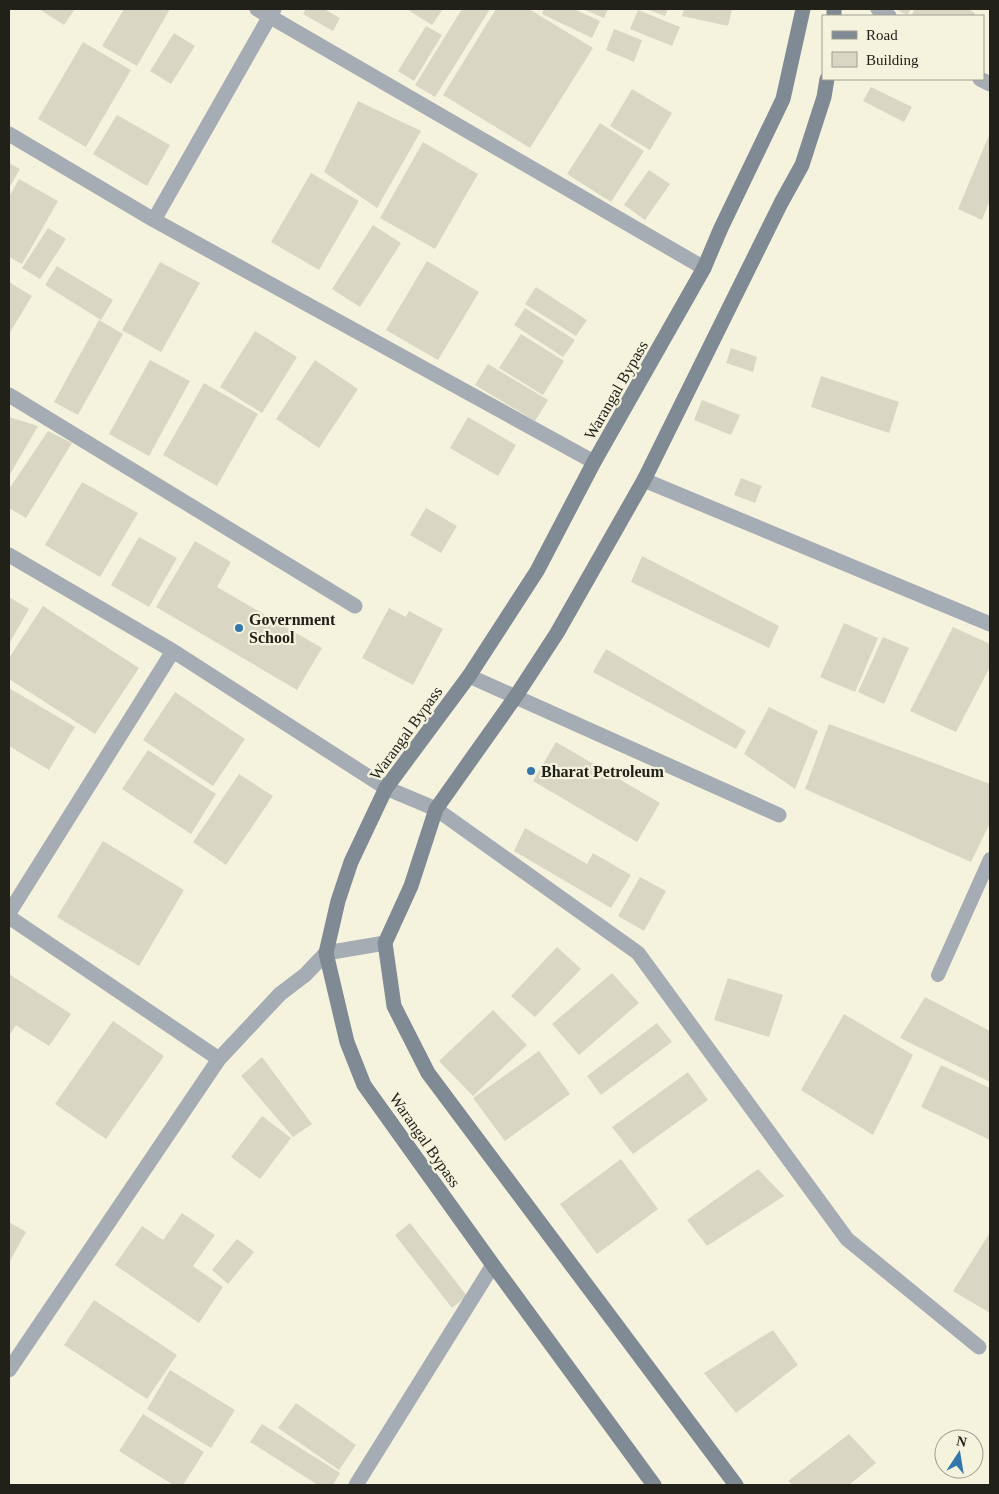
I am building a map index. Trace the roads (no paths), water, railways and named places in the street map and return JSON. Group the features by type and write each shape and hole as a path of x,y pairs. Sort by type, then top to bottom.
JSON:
{"main road":[{"name":"Warangal Bypass","path":"654,1485 364,1085 347,1042 326,953 338,901 351,862 386,788 469,676 537,571 594,462 704,268 721,228 783,99 803,9"},
{"path":"736,1485 428,1073 394,1006 385,943 412,886 436,809 516,696 557,633 644,480 802,165 824,97 827,80"}],"street":[{"path":"154,220 267,11 704,268"},
{"path":"9,134 154,220 594,462"},
{"path":"9,395 355,606"},
{"path":"644,480 990,624"},
{"path":"9,555 173,651 386,788 436,809 638,953 847,1239 979,1347"},
{"path":"173,651 9,915 219,1058"},
{"path":"469,676 779,815"},
{"path":"9,1370 219,1058 280,994 304,975 326,953 385,943"},
{"path":"356,1485 493,1265"}],"lane":[{"path":"938,975 990,859"}],"place":[{"name":"Government School","path":"239,628"},
{"name":"Bharat Petroleum","path":"531,771"}]}
